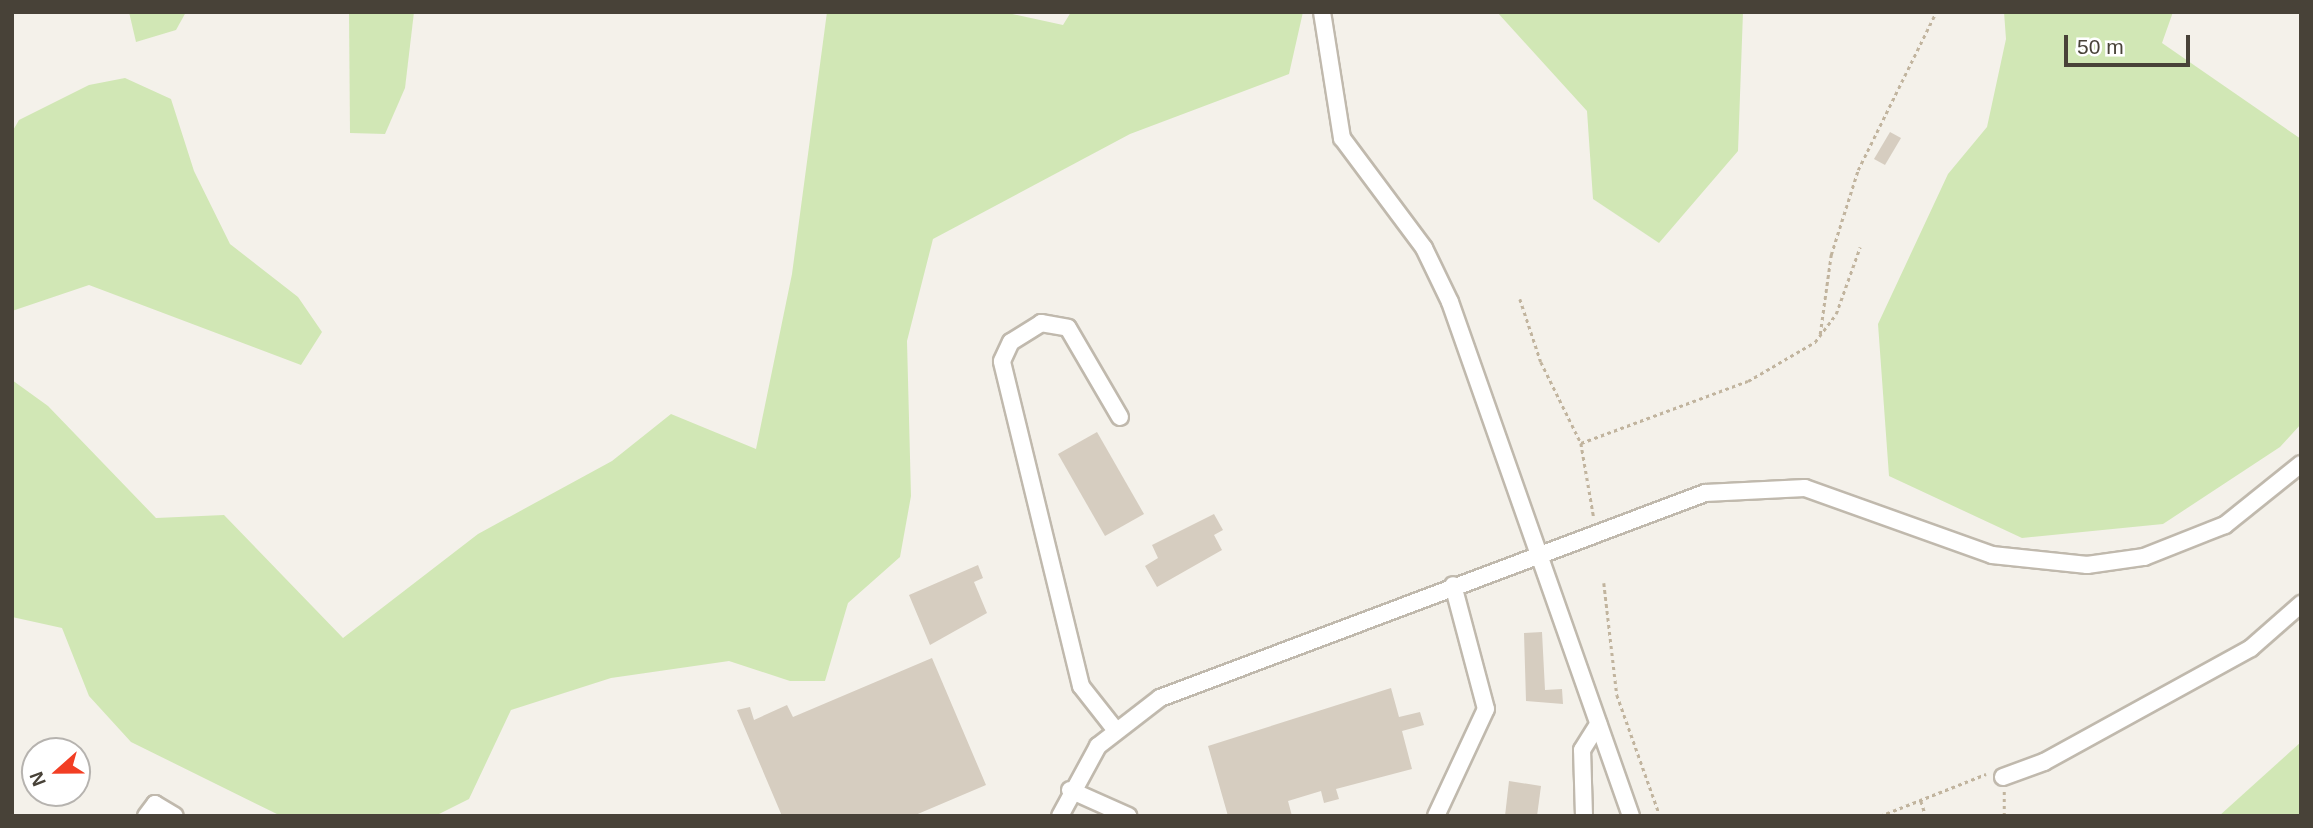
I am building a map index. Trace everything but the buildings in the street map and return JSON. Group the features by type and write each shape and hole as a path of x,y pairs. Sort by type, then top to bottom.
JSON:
{"street":[{"path":"1322,12 1342,138 1439,279 1474,382 1510,462 1536,553 1630,816"},
{"path":"1114,728 1081,686 1002,361 1011,342 1041,323 1068,328 1120,416"},
{"path":"1060,816 1070,790 1114,728 1176,690 1536,553 1705,493 1805,488 1992,555 2087,565 2144,556 2217,529 2301,464"},
{"path":"1436,816 1486,709 1453,585"},
{"path":"2003,777 2044,762 2251,648 2301,604"},
{"path":"1584,816 1582,750 1598,724"},
{"path":"1070,790 1128,816"},
{"path":"146,816 155,804 175,816"}],"path":[{"path":"1819,337 1830,255 1857,170 1936,12"},
{"path":"1581,443 1748,381 1819,337 1844,296 1860,247"},
{"path":"1520,299 1541,362 1581,443 1598,531"},
{"path":"1604,583 1617,695 1660,816"},
{"path":"1880,816 1986,774 2003,777 2004,816"},
{"path":"1921,800 1926,816"}],"green space":[{"path":"129,12 186,12 176,30 136,42"},
{"path":"349,12 414,12 405,88 385,134 350,133"},
{"path":"827,12 1003,12 1063,25 1071,12 1303,12 1289,74 1130,134 933,239 907,341 911,496 900,557 848,603 825,681 790,681 729,661 611,678 511,710 469,799 435,816 281,816 131,742 89,696 62,628 12,617 12,380 48,406 156,518 224,515 343,638 478,534 612,461 671,414 756,449 792,274"},
{"path":"1497,12 1743,12 1738,151 1659,243 1593,199 1587,111"},
{"path":"2004,12 2173,12 2162,43 2301,139 2301,424 2280,447 2163,524 2022,538 1889,476 1878,324 1948,174 1987,127 2006,39"},
{"path":"125,78 171,99 194,171 230,244 298,297 322,332 301,365 89,285 12,311 12,132 19,120 89,85"},
{"path":"2301,742 2301,816 2219,816"}]}
